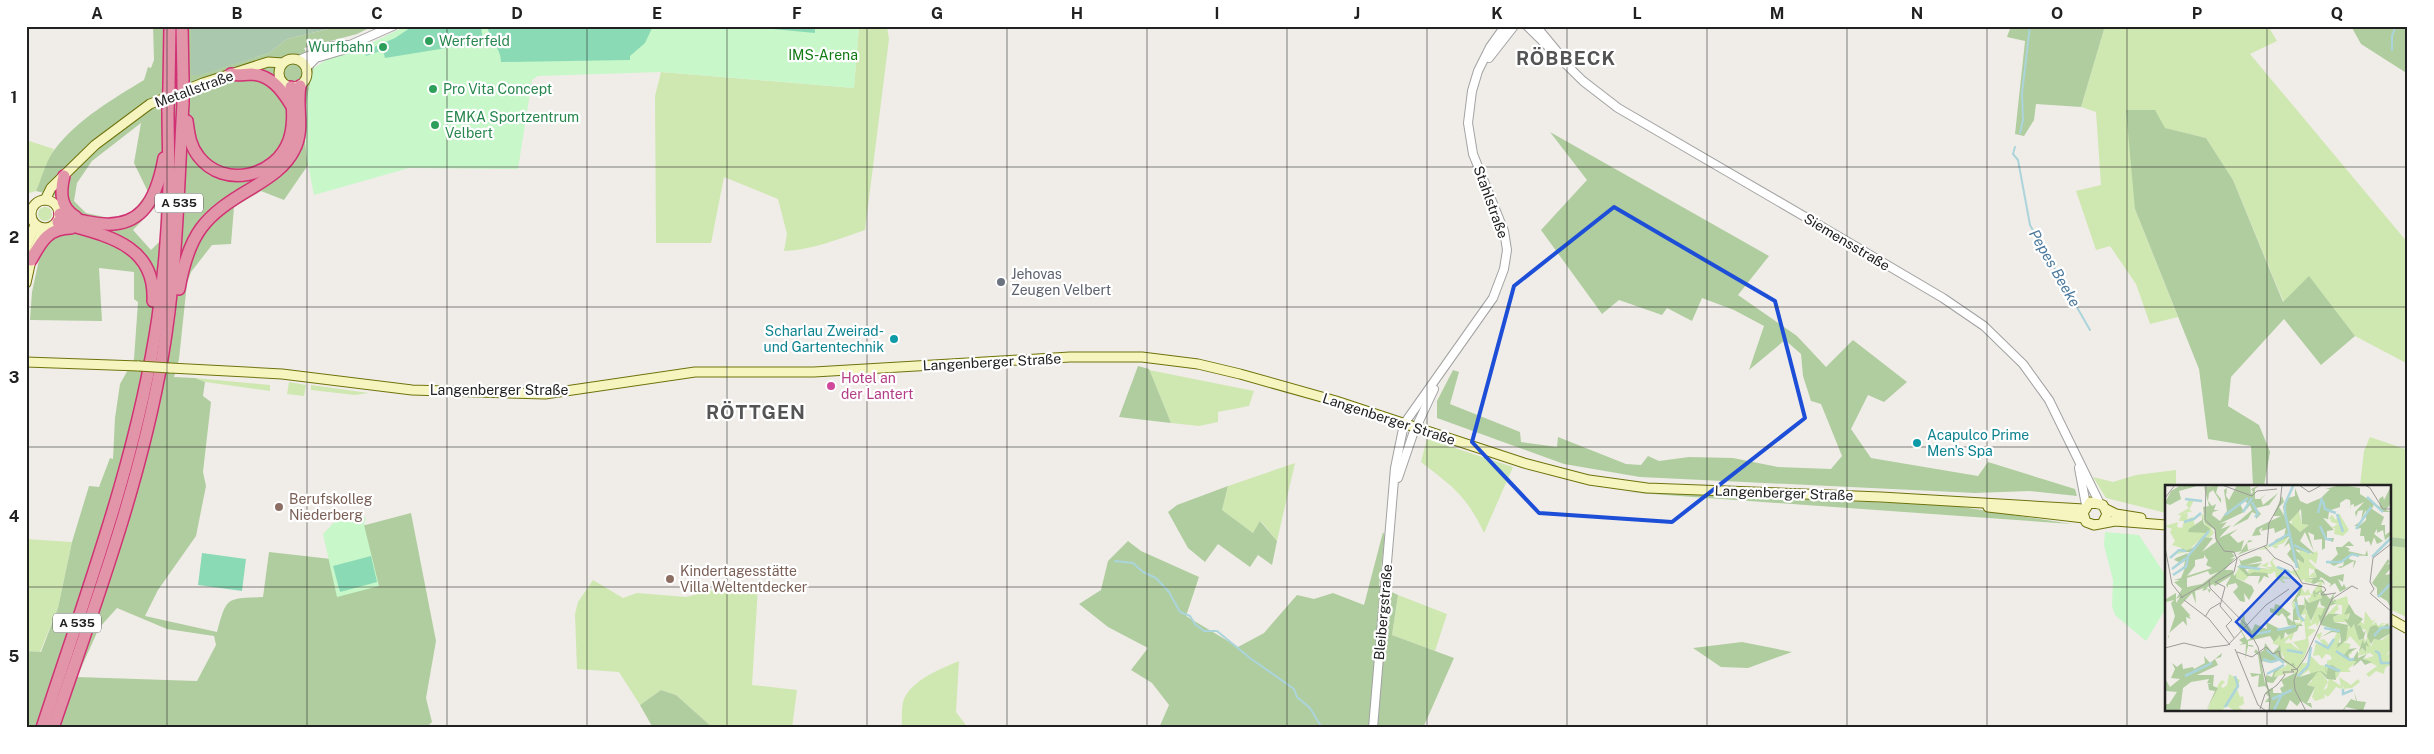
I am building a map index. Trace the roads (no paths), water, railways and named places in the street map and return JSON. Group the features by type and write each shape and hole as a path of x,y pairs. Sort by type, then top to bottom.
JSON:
{"highway":[{"name":"A 535","path":"48,725 128,458 143,397 158,316 167,219 170,26"},
{"name":"A 535","path":"48,725 130,493 154,400 175,262 183,79 182,26"},
{"path":"232,74 241,76 250,74 269,80 283,92 293,107"},
{"path":"182,103 189,137 200,158 220,172 239,176 249,175 266,169 279,157 291,134 296,86"},
{"path":"170,303 178,291 190,246 208,219 219,208 273,174 294,151 300,134 296,86"},
{"path":"58,213 69,218 91,223 119,225 138,215 147,206 158,185 168,131"},
{"path":"64,176 62,194 65,208 73,216 91,223"},
{"path":"58,213 77,228"},
{"path":"31,260 44,237 57,229 77,228 118,241 138,255 151,275 153,304 158,316"}],"main road":[{"path":"292,58 299,60 306,67 308,76 296,86 281,80 279,72 283,63 292,58"},
{"name":"Metallstraße","path":"45,200 51,188 95,145 150,104 268,62 283,63"},
{"path":"259,66 279,72"},
{"name":"Metallstraße","path":"58,213 57,192 64,176"},
{"path":"26,282 39,227 31,214 32,209 40,201 45,200 58,213 51,228 39,227"},
{"path":"26,248 39,227"},
{"name":"Langenberger Straße","path":"26,362 282,374 412,390 545,394 677,373 814,372 1126,356 1198,364 1240,374 1336,401 1547,470 1610,484 2085,510"},
{"path":"2090,502 2116,514 2165,524 2115,521 2103,522 2094,526 2086,522 2085,510 2090,502"},
{"path":"2102,506 2107,514 2103,522"},
{"path":"2392,620 2408,629"}],"street":[{"path":"306,67 316,58 343,50 393,26"},
{"name":"Stahlstraße","path":"1404,424 1493,298 1502,279 1506,260 1504,231 1470,144 1468,123 1470,101 1478,71 1490,47 1505,26"},
{"name":"Stahlstraße","path":"1478,71 1514,26"},
{"name":"Siemensstraße","path":"1527,26 1572,71 1605,100 1943,298 1984,326 2023,364 2043,391 2060,420 2077,459 2102,506"},
{"name":"Siemensstraße","path":"1536,26 1572,71"},
{"path":"299,60 331,46 350,45"},
{"name":"Stahlstraße","path":"1416,428 1439,376"},
{"name":"Bleibergstraße","path":"1373,728 1394,497 1394,468 1404,424"},
{"name":"Bleibergstraße","path":"1394,497 1400,469 1416,428"},
{"name":"Siemensstraße","path":"2077,459 2085,510"}],"waterway":[{"name":"Pepes Beeke","path":"2020,133 2023,120 2022,93 2030,26"},
{"path":"2370,28 2384,26"},
{"path":"2392,50 2392,36 2396,26"},
{"name":"Pepes Beeke","path":"2015,147 2013,154 2018,160 2030,225 2090,330"},
{"path":"1115,561 1133,563 1143,572 1156,578 1169,592 1180,612 1190,616 1195,624 1204,631 1217,631 1250,658 1294,689 1297,697 1310,708 1322,728"}],"place":[{"name":"Werferfeld","path":"429,41"},
{"name":"Wurfbahn","path":"383,47"},
{"name":"Pro Vita Concept","path":"433,89"},
{"name":"EMKA Sportzentrum Velbert","path":"435,125"},
{"name":"Jehovas Zeugen Velbert","path":"1001,282"},
{"name":"Scharlau Zweirad- und Gartentechnik","path":"894,339"},
{"name":"Hotel an der Lantert","path":"831,386"},
{"name":"Acapulco Prime Men's Spa","path":"1917,443"},
{"name":"Berufskolleg Niederberg","path":"279,507"},
{"name":"Kindertagesstätte Villa Weltentdecker","path":"670,579"}],"district":[{"name":"RÖBBECK","path":"1566,58"},
{"name":"RÖTTGEN","path":"756,412"}],"park label":[{"name":"IMS-Arena","path":"823,55"}]}
